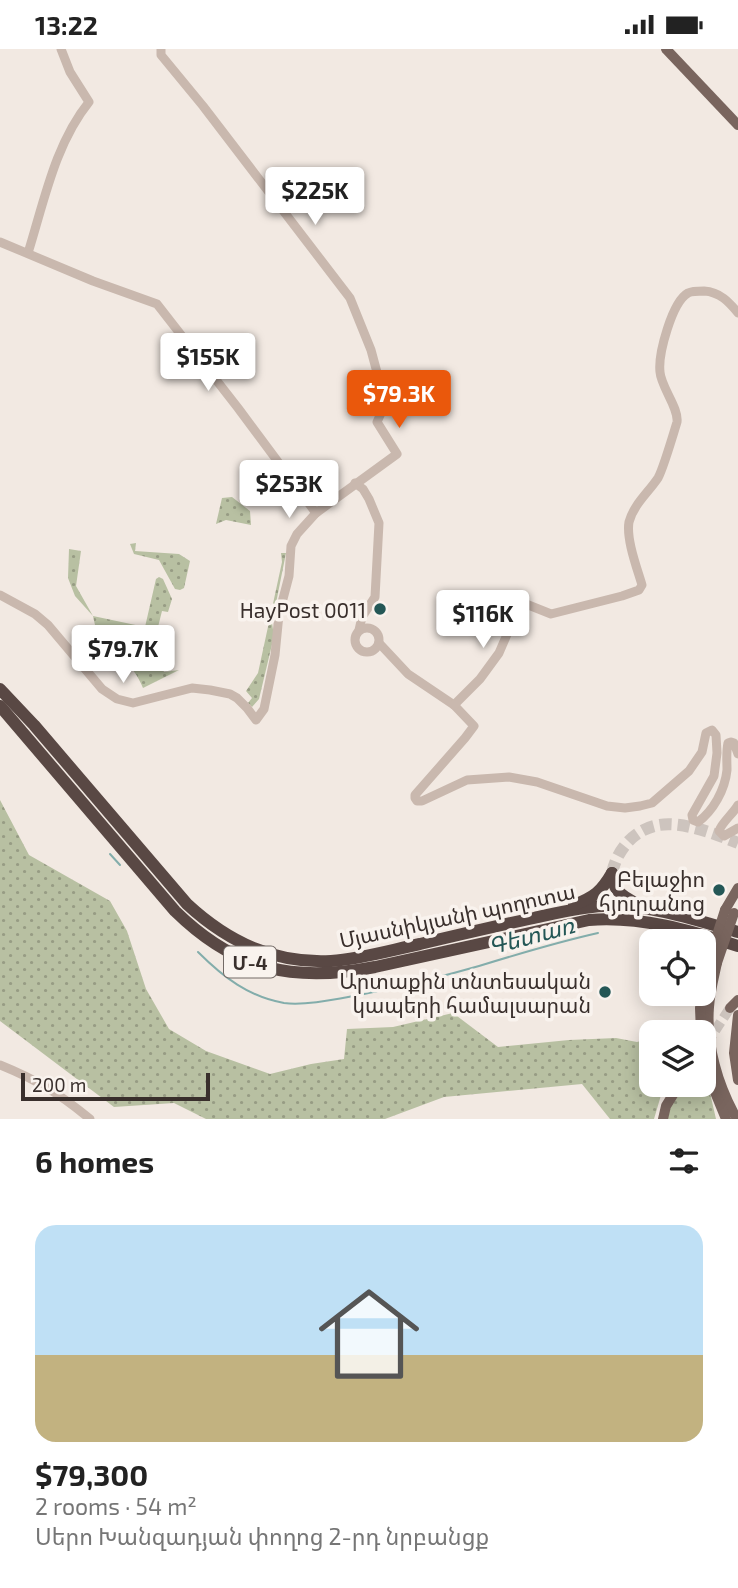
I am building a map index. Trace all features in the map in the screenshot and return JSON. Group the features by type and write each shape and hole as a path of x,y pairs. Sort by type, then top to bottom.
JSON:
{"highway":[{"name":"Մյասնիկյանի պողոտա","path":"0,689 187,904 221,932 257,950 283,957 317,961 354,958 558,913 603,906 645,909 684,916 738,932"},
{"name":"Մյասնիկյանի պողոտա","path":"0,706 175,911 211,942 252,963 302,973 341,973 605,919 658,924 738,946"},
{"path":"558,913 596,895 612,873 618,892 645,909"}],"main road":[{"path":"666,49 738,125"},
{"path":"716,954 738,888"},
{"path":"708,1006 711,1046 720,1084 737,1119"},
{"path":"735,1008 734,1053 738,1080"},
{"path":"716,1096 726,1119"},
{"path":"663,1119 671,1097"},
{"path":"719,1104 719,1119"}],"street":[{"path":"28,253 66,137 89,101 70,72 61,49"},
{"path":"0,595 35,614 48,625 102,689 117,699 133,703 192,688 210,690 237,698 256,720 264,709 275,655 279,614 289,576 291,546 296,534 316,513 397,454 377,422 382,411 382,391 371,350 350,298 161,55 161,49"},
{"path":"0,242 93,281 157,304 316,513"},
{"path":"454,705 480,679 499,653 521,602 551,614 639,590 642,585 629,537 629,523 639,501 659,476 678,419 659,373 671,318 681,300 689,293 700,291 714,292 729,302 738,313"},
{"path":"355,483 363,489 379,523 375,597 362,617 362,627 355,641 360,650 370,652 379,643"},
{"path":"362,627 377,633 379,643 408,674 454,705 474,726 415,796 418,801 467,780 509,777 537,782 607,806 640,806 652,803 665,794 689,771 702,752 706,733 712,730 716,735 714,776 691,816 692,821 698,822 709,812 721,791 727,773 729,742 735,744 738,754"},
{"path":"738,805 719,831 724,836 738,828"},
{"path":"0,1065 55,1091 90,1119"}],"green space":[{"path":"232,497 250,511 251,525 226,520 216,524 222,498"},
{"path":"136,543 135,551 179,554 190,561 184,588 175,589 159,560 134,554 130,544"},
{"path":"69,549 81,551 76,586 93,616 75,596 68,578"},
{"path":"281,553 286,553 272,623 274,636 259,699 252,707 248,703 252,698 246,691 258,673 282,562"},
{"path":"156,579 163,579 172,599 168,612 162,611 152,651 164,672 179,670 143,688 130,666 99,643 93,616 145,627"},
{"path":"0,800 29,855 110,901 127,931 146,989 169,1029 206,1051 270,1074 344,1059 347,1029 393,1027 453,1013 498,1047 616,1038 639,1041 639,1097 660,1097 654,1119 610,1119 582,1084 444,1097 385,1119 206,1119 174,1103 114,1107 0,1021"},
{"path":"676,1097 711,1097 716,1119 666,1119"}],"waterway":[{"name":"Գետառ","path":"110,854 120,865"},
{"name":"Գետառ","path":"198,952 227,978 248,991 284,1003 303,1003 364,994 422,981 598,933"}],"tunnel":[{"path":"612,873 622,849 634,836 650,827 668,824 688,827 738,843"},
{"path":"716,1029 730,1008"}],"place":[{"name":"HayPost 0011","path":"380,609"},
{"name":"Բելաջիո հյուրանոց","path":"719,890"},
{"name":"Արտաքին տնտեսական կապերի համալսարան","path":"605,992"}]}
